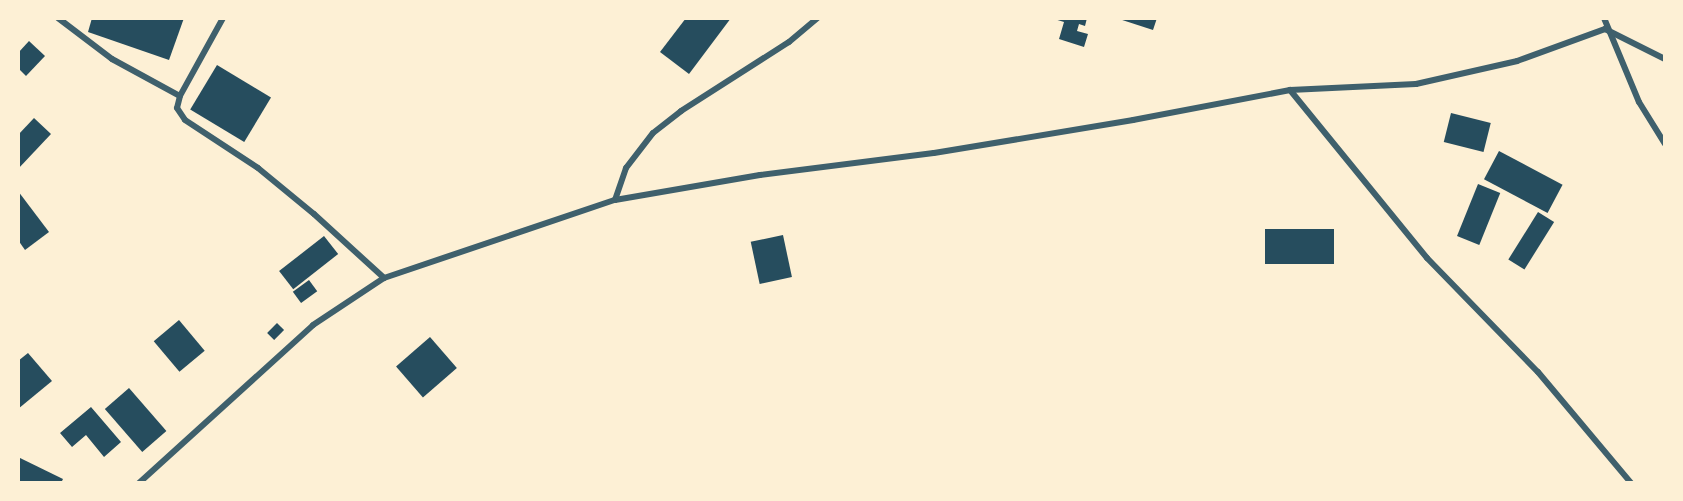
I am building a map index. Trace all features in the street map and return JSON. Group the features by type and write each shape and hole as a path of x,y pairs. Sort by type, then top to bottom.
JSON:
{"street":[{"path":"58,18 112,59 180,96"},
{"path":"223,18 180,96 177,108 185,120 258,168 384,278"},
{"path":"615,200 626,168 653,133 681,111 789,42 818,18"},
{"path":"1604,18 1605,29 1639,102 1665,144"},
{"path":"139,483 313,325 384,278 615,200 759,175 934,153 1110,124 1290,90 1416,84 1518,61 1605,29 1665,59"},
{"path":"1290,90 1427,258 1538,372 1631,483"}],"building":[{"path":"92,18 184,18 169,60 88,32"},
{"path":"686,18 731,18 689,74 660,52"},
{"path":"1051,18 1087,18 1085,26 1079,24 1077,31 1088,34 1084,47 1059,39 1064,22"},
{"path":"1116,18 1157,18 1153,30"},
{"path":"29,41 45,56 26,76 18,68 18,53"},
{"path":"217,65 271,97 244,142 190,110"},
{"path":"1451,113 1491,123 1484,152 1444,142"},
{"path":"34,118 51,134 18,169 18,135"},
{"path":"1499,151 1563,185 1548,213 1484,179"},
{"path":"1478,184 1500,193 1479,245 1457,236"},
{"path":"18,191 49,232 25,250 18,240"},
{"path":"1538,212 1554,222 1524,270 1508,259"},
{"path":"1265,229 1334,229 1334,264 1265,264"},
{"path":"783,235 792,277 760,284 751,242"},
{"path":"324,236 338,254 293,289 279,271"},
{"path":"309,280 317,291 301,303 293,292"},
{"path":"179,320 205,351 179,372 154,341"},
{"path":"277,323 284,330 274,340 267,333"},
{"path":"430,337 457,368 423,397 396,367"},
{"path":"28,353 52,381 18,409 18,361"},
{"path":"129,388 166,431 142,452 105,409"},
{"path":"91,407 121,442 104,457 86,435 72,447 60,433"},
{"path":"18,457 63,479 61,483 18,483"}]}
